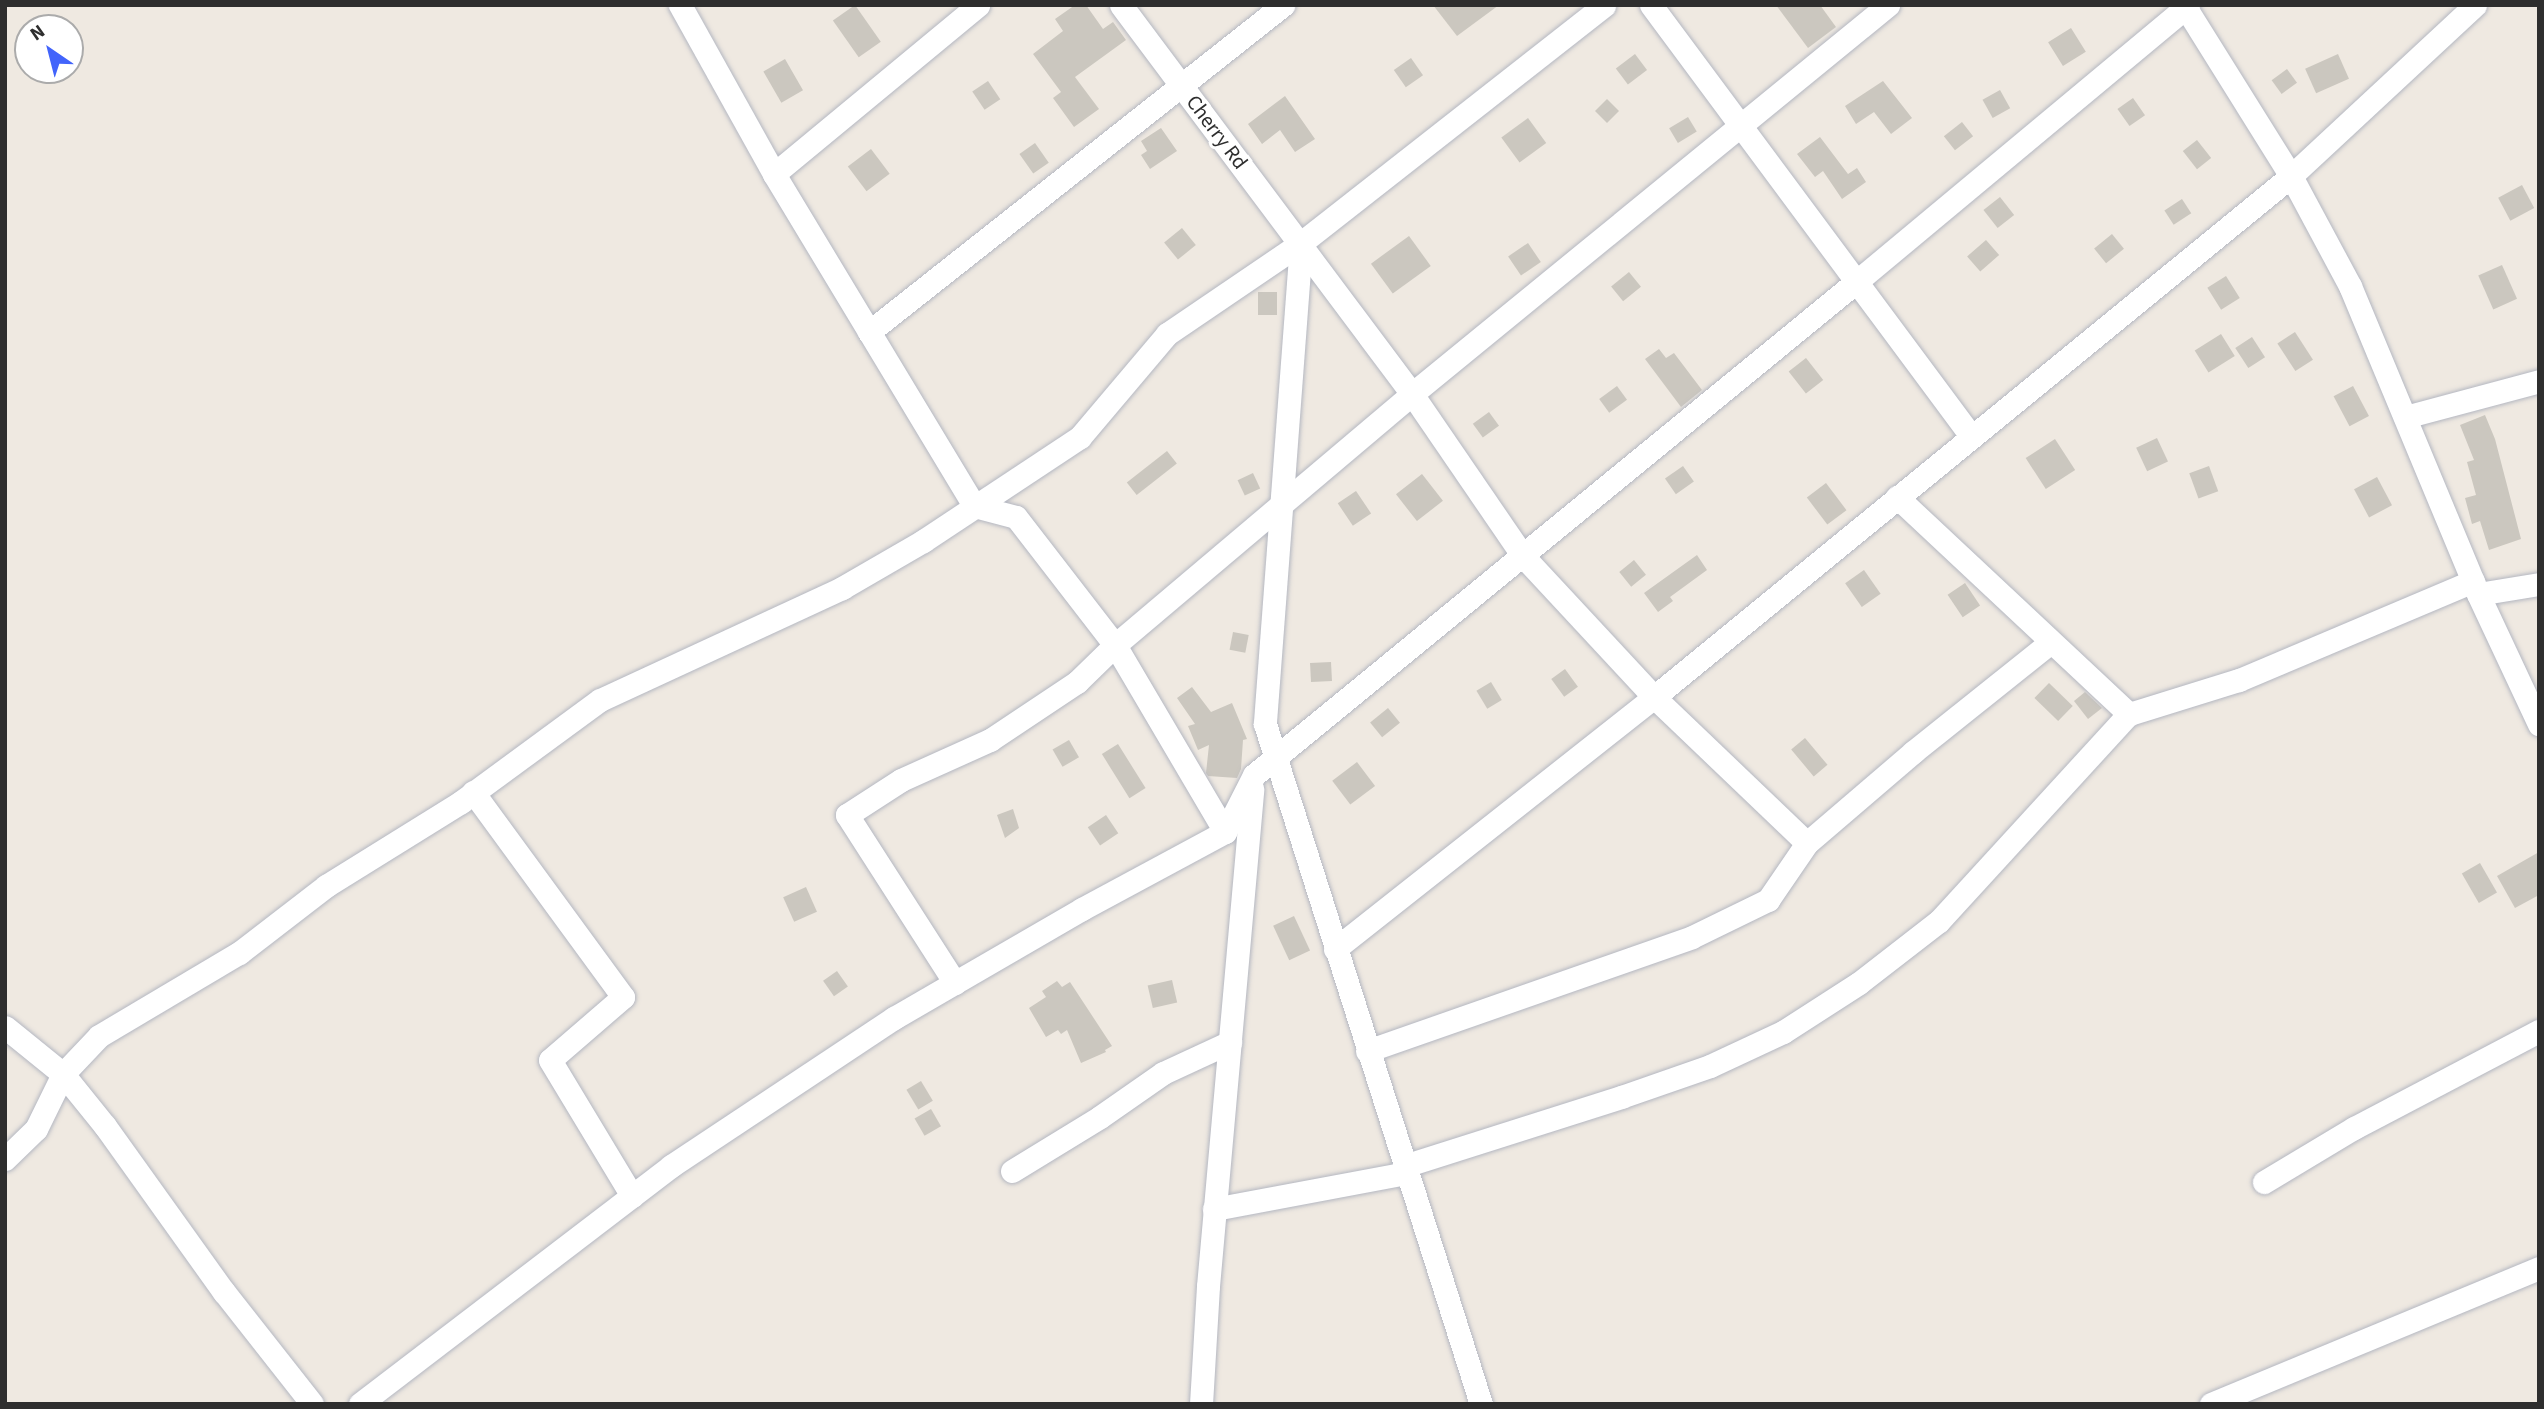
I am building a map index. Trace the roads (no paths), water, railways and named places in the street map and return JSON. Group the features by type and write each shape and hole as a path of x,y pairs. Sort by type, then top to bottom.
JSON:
{"street":[{"path":"680,5 775,174 974,506 1016,517 1115,645 1225,832"},
{"path":"775,174 978,5"},
{"name":"Cherry Rd","path":"1121,5 1412,394 1523,556 1654,697 1807,844"},
{"path":"869,332 1283,5"},
{"path":"5,1159 36,1129 63,1074 99,1036 239,953 326,886 473,792 600,700 842,588 923,541 1080,438 1167,334 1307,251 1604,5"},
{"path":"1651,5 1971,436"},
{"path":"955,983 847,815 901,780 990,740 1077,682 1115,645 1412,394 1741,128 1888,5"},
{"path":"1335,949 1654,697 2291,176 2475,5"},
{"path":"360,1404 671,1166 872,1033 955,983 1225,832 1254,775 1856,282 2186,6 2291,176 2350,286 2476,587 2539,724"},
{"path":"1201,1404 1214,1209 1254,775 1265,724 1279,506 1307,251"},
{"path":"2405,417 2539,381"},
{"path":"1897,497 2129,714"},
{"path":"1214,1209 1405,1169 1710,1066 1783,1032 1859,983 1939,921 2129,714 2239,680 2476,587 2539,584"},
{"path":"1367,1051 1692,937 1768,900 1807,844 1913,752 2051,642"},
{"path":"1265,724 1481,1404"},
{"path":"473,792 624,997 550,1060 632,1196"},
{"path":"5,1027 63,1074 105,1125 224,1292 312,1404"},
{"path":"2264,1182 2354,1128 2539,1031"},
{"path":"1012,1171 1100,1117 1163,1073 1230,1042"},
{"path":"2211,1404 2539,1268"}]}
